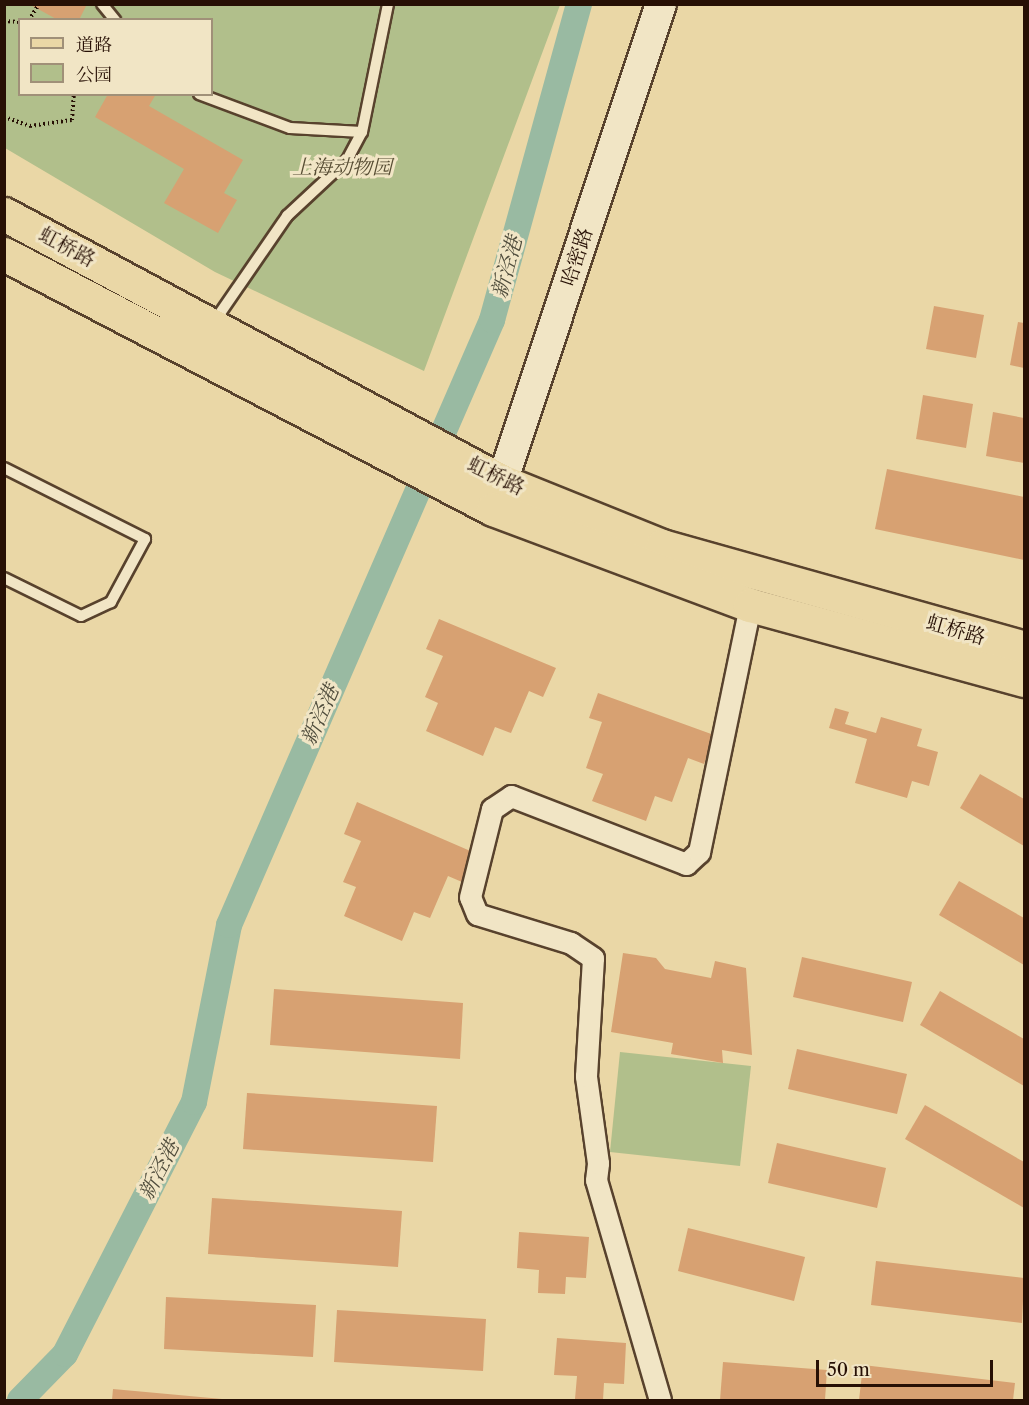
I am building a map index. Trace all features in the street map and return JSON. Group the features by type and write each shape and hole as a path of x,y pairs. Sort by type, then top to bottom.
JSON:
{"main road":[{"name":"虹桥路","path":"4,213 212,325 389,437"},
{"name":"虹桥路","path":"4,254 389,437 498,496 750,605 1024,680"},
{"name":"虹桥路","path":"498,496 663,546 1024,648"}],"street":[{"name":"哈密路","path":"498,496 661,4"},
{"path":"660,1401 596,1180 598,1163 586,1076 593,958 571,944 477,914 470,897 492,809 511,796 686,864 699,852 750,605"}],"lane":[{"path":"102,4 113,18"},
{"path":"212,325 287,216 347,160 362,132 388,4"},
{"path":"204,96 290,128 362,132"},
{"path":"4,468 146,539 111,602 81,616 4,578"}],"path":[{"path":"30,18 39,4"},
{"path":"4,117 30,126 72,120 75,96"}],"green space":[{"name":"上海动物园","path":"5,5 560,5 424,371 215,272 5,148"},
{"path":"620,1052 751,1066 740,1166 610,1152"}],"building":[{"path":"29,4 87,4 80,18 54,18"},
{"path":"107,96 155,96 149,106 243,160 224,193 237,200 218,233 164,203 184,169 95,117"},
{"path":"934,306 984,315 976,358 926,349"},
{"path":"1018,322 1024,323 1024,368 1010,365"},
{"path":"923,395 973,404 966,448 916,439"},
{"path":"993,412 1024,418 1024,463 986,456"},
{"path":"887,469 1024,497 1024,560 875,529"},
{"path":"439,619 556,668 543,697 529,691 511,733 495,727 483,756 426,731 438,703 425,697 443,656 426,649"},
{"path":"598,693 714,735 704,764 688,758 672,802 655,796 646,821 592,801 603,774 586,768 602,722 589,718"},
{"path":"835,708 849,712 845,724 876,733 881,717 922,729 917,746 938,752 929,786 912,781 907,798 855,783 867,739 829,728"},
{"path":"980,774 1024,799 1024,846 960,808"},
{"path":"357,802 475,853 462,882 448,876 430,918 414,912 402,941 344,916 356,887 343,882 361,841 344,834"},
{"path":"959,881 1024,918 1024,965 939,915"},
{"path":"623,953 656,958 665,969 711,978 715,961 746,968 752,1055 722,1050 723,1063 671,1054 673,1043 611,1032"},
{"path":"802,957 912,982 903,1022 793,997"},
{"path":"274,989 463,1003 460,1059 270,1045"},
{"path":"940,991 1024,1039 1024,1086 920,1025"},
{"path":"797,1049 907,1074 897,1114 788,1089"},
{"path":"247,1093 437,1106 433,1162 243,1149"},
{"path":"925,1105 1024,1162 1024,1208 905,1139"},
{"path":"777,1143 886,1168 877,1208 768,1183"},
{"path":"212,1198 402,1211 398,1267 208,1254"},
{"path":"688,1228 805,1257 794,1301 678,1271"},
{"path":"519,1232 589,1237 586,1278 566,1277 565,1294 538,1293 539,1270 517,1268"},
{"path":"876,1261 1024,1278 1022,1323 871,1305"},
{"path":"166,1297 316,1305 313,1357 164,1349"},
{"path":"337,1310 486,1319 483,1371 334,1362"},
{"path":"557,1338 626,1343 624,1384 604,1383 603,1400 575,1399 577,1376 554,1375"},
{"path":"723,1362 827,1370 825,1400 720,1400"},
{"path":"863,1365 1015,1383 1013,1400 859,1400"},
{"path":"113,1389 222,1399 222,1400 112,1400"}],"waterway":[{"name":"新泾港","path":"20,1400 65,1354 194,1102 229,925 492,320 579,4"}]}
